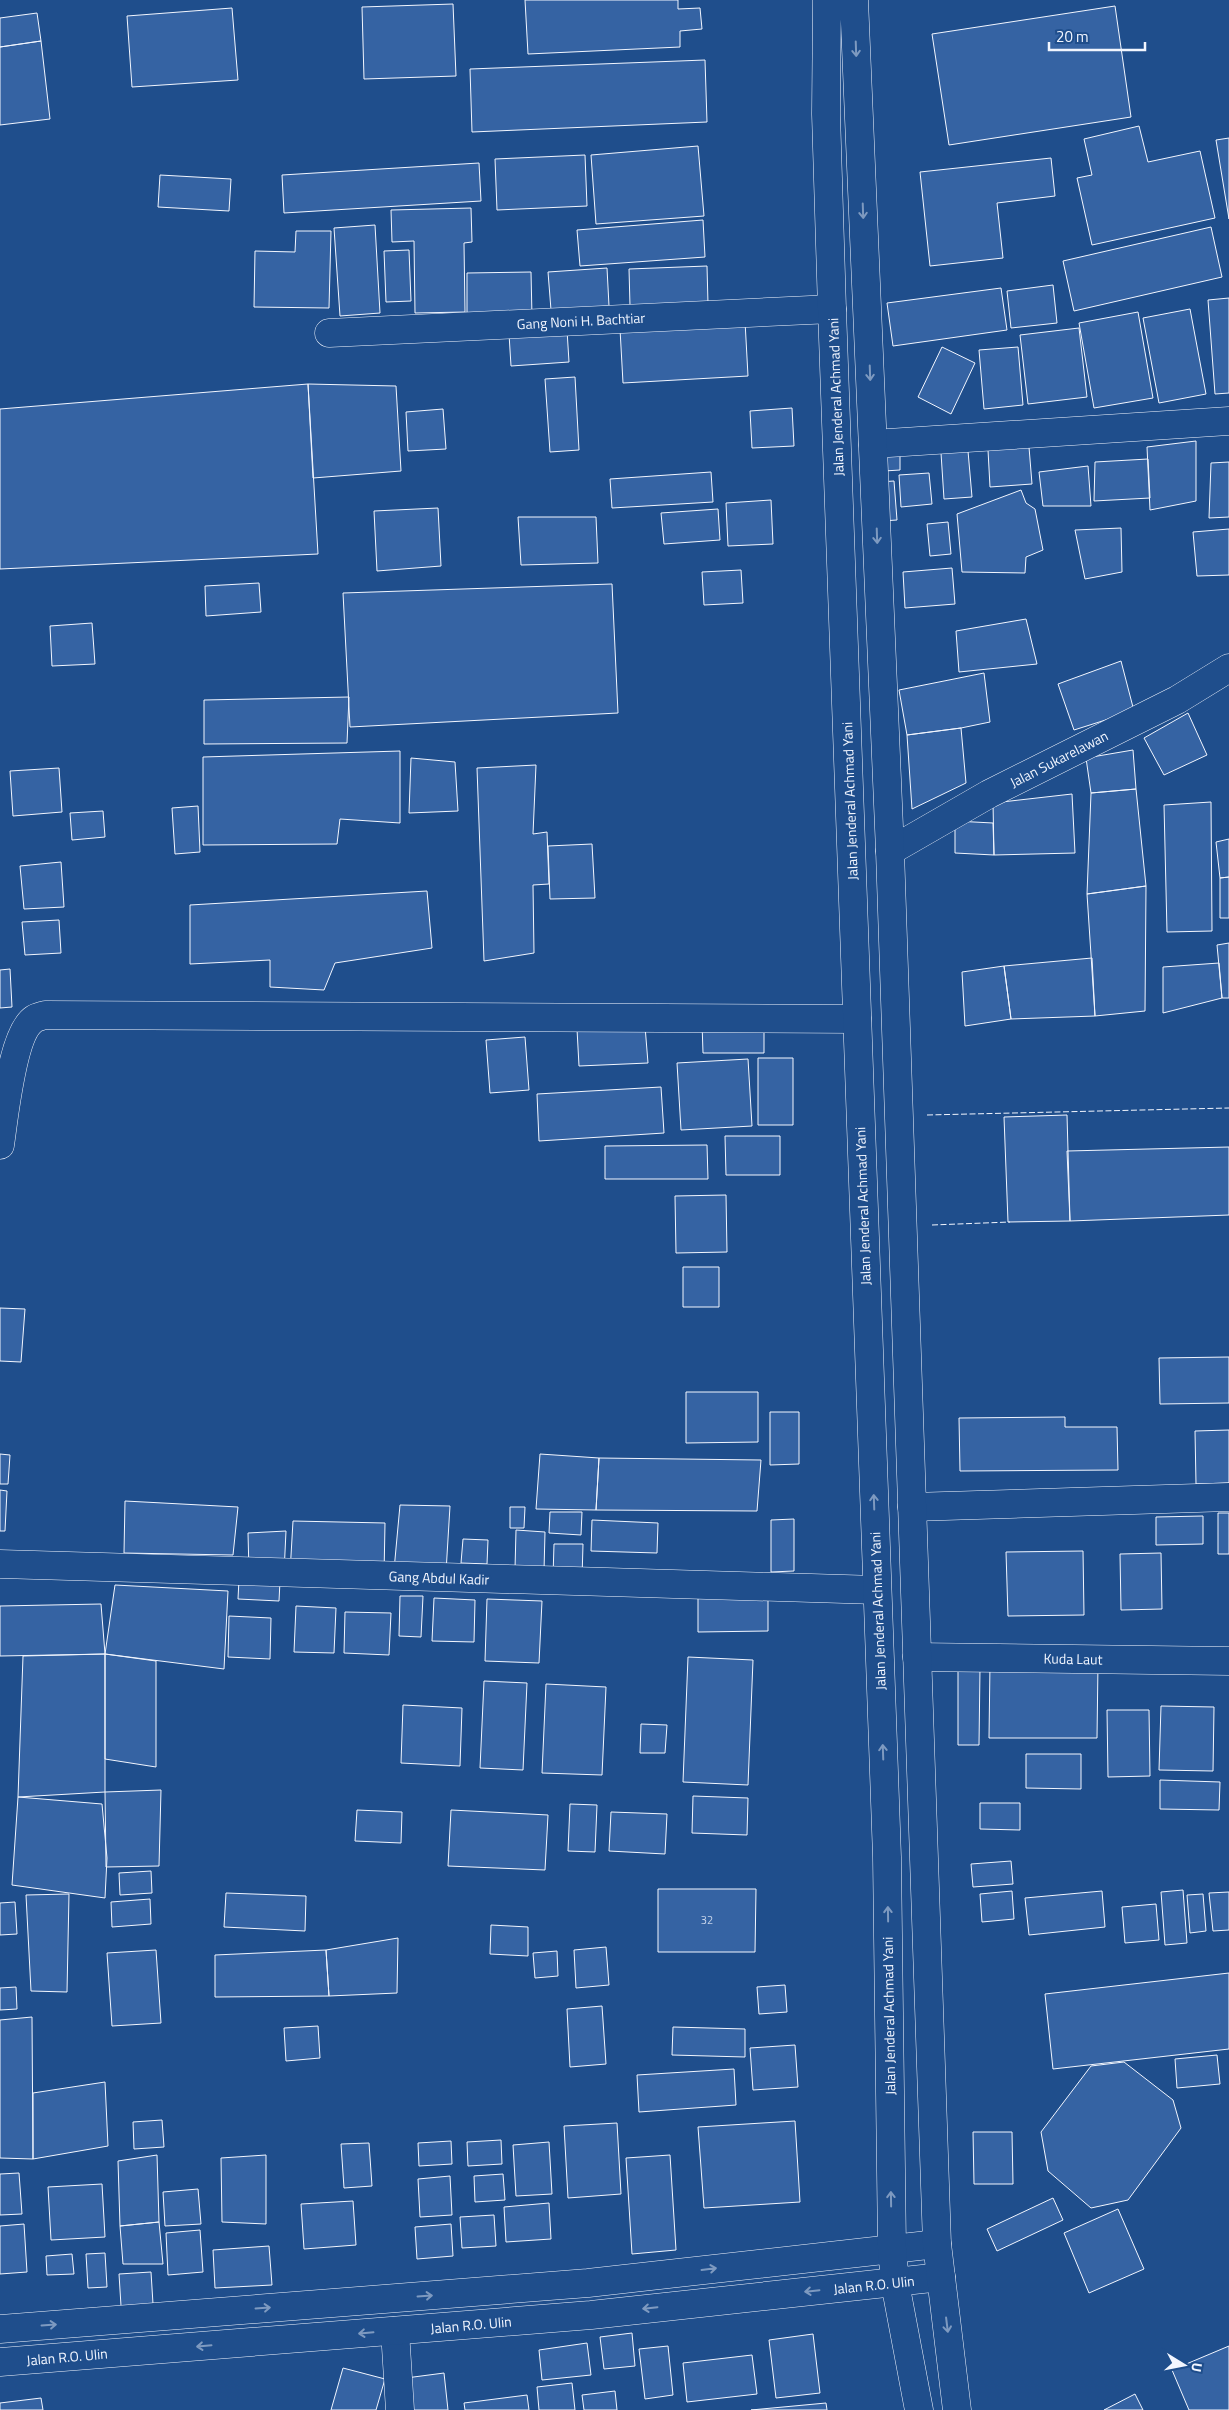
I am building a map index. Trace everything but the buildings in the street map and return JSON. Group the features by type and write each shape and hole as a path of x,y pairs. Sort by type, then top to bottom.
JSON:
{"main road":[{"name":"Jalan Jenderal Achmad Yani","path":"826,0 826,114 832,309 887,1857 892,2248 895,2282 919,2410"},
{"path":"854,0 890,851 937,2244 957,2410"},
{"name":"Gang Noni H. Bachtiar","path":"329,333 832,309"},
{"path":"873,444 1229,421"},
{"name":"Jalan Sukarelawan","path":"890,851 989,794 1177,700 1229,668"},
{"path":"0,1145 15,1053 33,1020 45,1015 857,1019"},
{"path":"863,1193 902,1190"},
{"path":"912,1507 1229,1497"},
{"name":"Gang Abdul Kadir","path":"0,1564 878,1590"},
{"name":"Kuda Laut","path":"917,1657 1229,1661"},
{"path":"0,2329 588,2283 937,2244"},
{"name":"Jalan R.O. Ulin","path":"0,2362 591,2315 940,2277"},
{"path":"588,2283 591,2315"},
{"path":"395,2331 400,2410"}],"fence":[{"path":"927,1115 1229,1108"},
{"path":"932,1225 1010,1222"}]}
